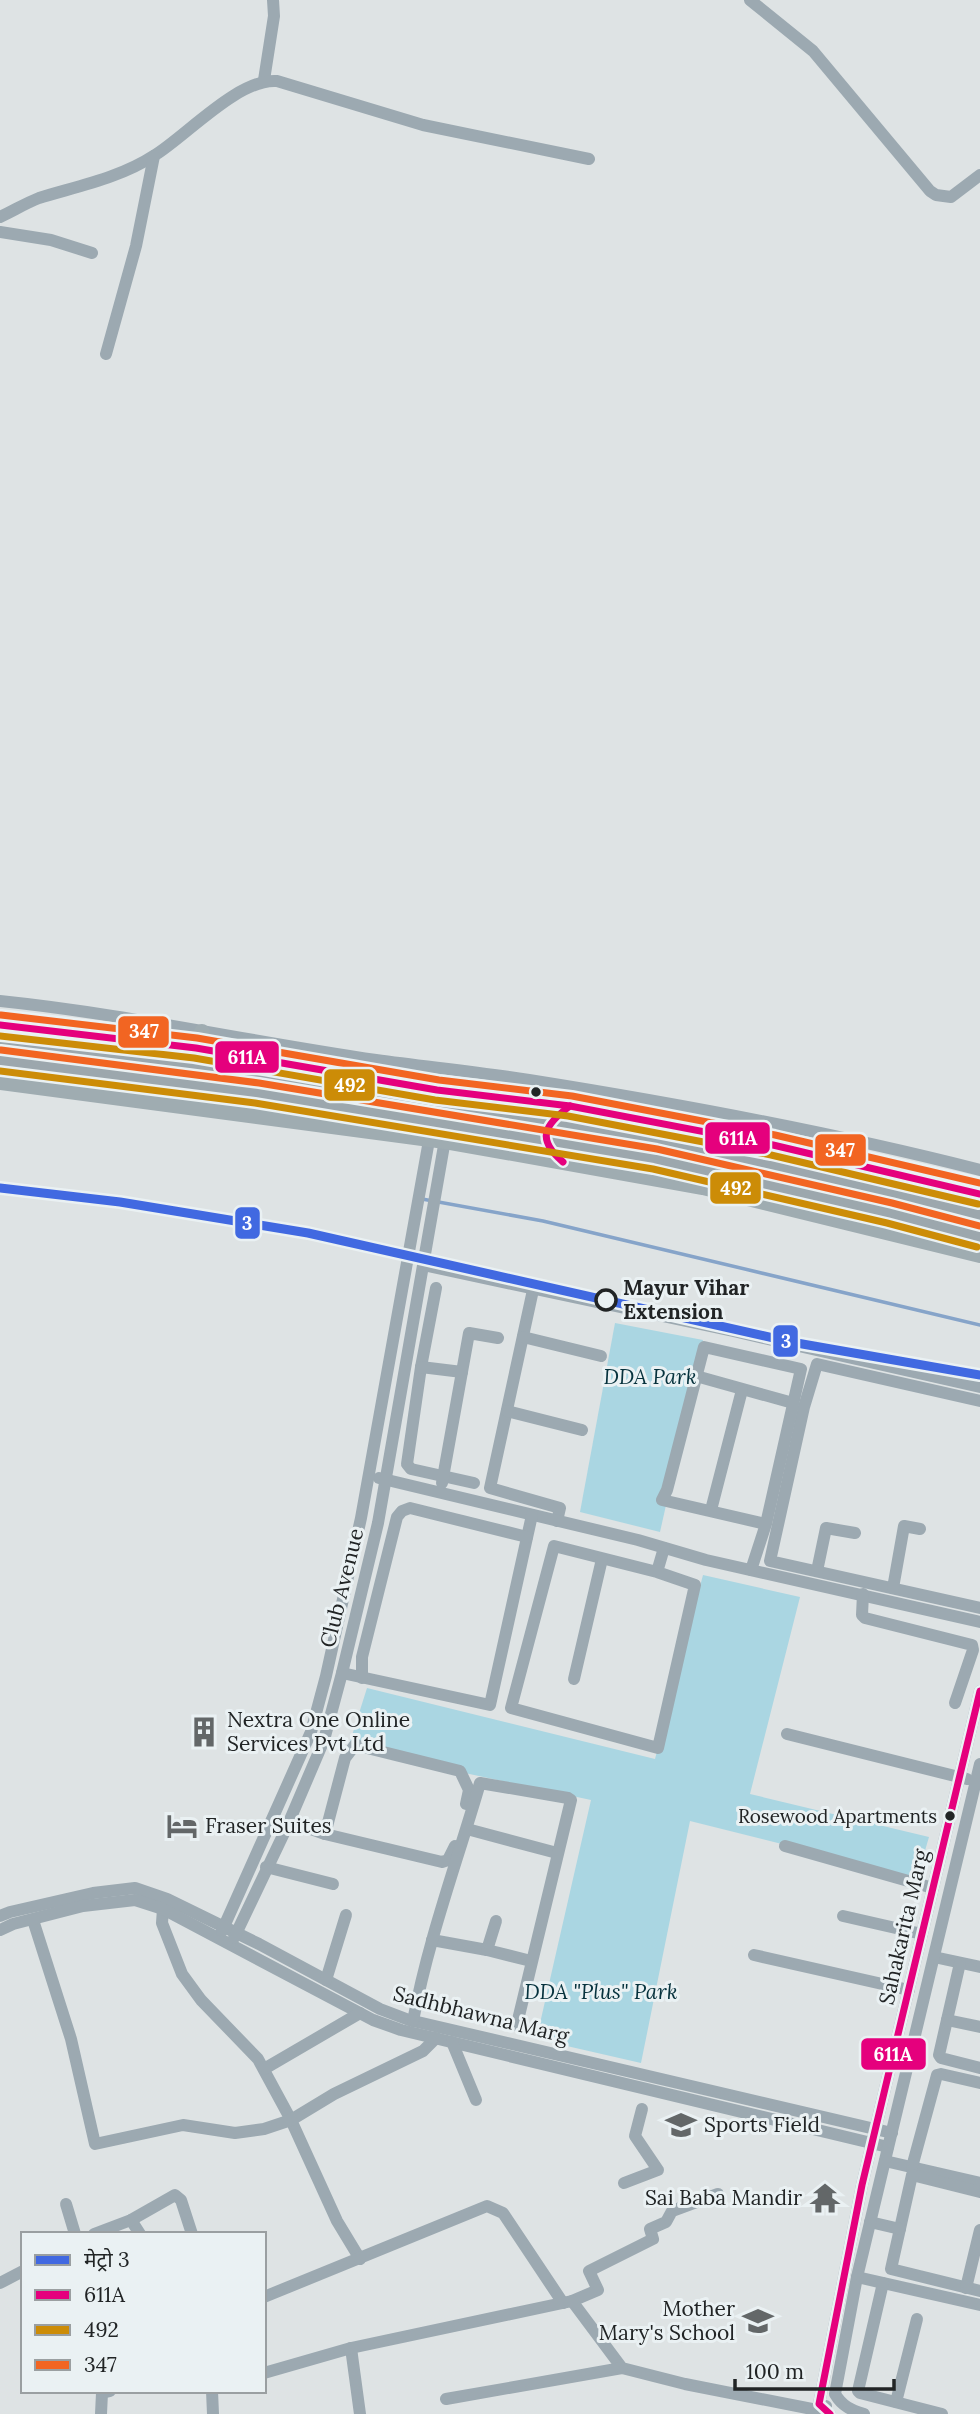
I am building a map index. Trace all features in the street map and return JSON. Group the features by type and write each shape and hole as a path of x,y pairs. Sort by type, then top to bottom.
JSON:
{"highway":[{"path":"0,1041 558,1119 978,1216"},
{"path":"0,1060 257,1093 655,1159 890,1213 980,1237"}],"main road":[{"path":"0,1025 196,1048 445,1091 570,1106 773,1145 980,1194"},
{"path":"196,1048 202,1032"},
{"path":"0,1082 437,1140 563,1162 703,1187 980,1255"},
{"path":"563,1162 549,1150 545,1134 551,1120 570,1106"}],"street":[{"path":"264,80 274,16 273,0"},
{"path":"750,0 813,51 930,191 936,195 951,197 980,175"},
{"path":"0,217 36,199 95,182 154,156 205,116 253,84 264,80 277,81 423,125 589,159"},
{"path":"106,355 136,246 154,156"},
{"path":"0,232 51,240 92,253"},
{"path":"0,1001 56,1007 377,1060 526,1079 667,1103 874,1143 980,1170"},
{"path":"437,1140 445,1091"},
{"name":"Club Avenue","path":"222,1932 311,1732 329,1663 368,1475 422,1185 437,1140"},
{"name":"Club Avenue","path":"234,1939 324,1740 342,1673 379,1523 437,1187 437,1140"},
{"path":"424,1265 980,1387"},
{"path":"436,1288 407,1464 411,1469 474,1483"},
{"path":"533,1290 490,1488 560,1508 557,1521"},
{"path":"440,1493 469,1333 498,1338"},
{"path":"523,1337 601,1356"},
{"path":"751,1570 766,1524 801,1369 705,1347 667,1490 662,1500 766,1524"},
{"path":"980,1401 817,1364 804,1407 770,1561 980,1608"},
{"path":"421,1367 462,1372"},
{"path":"696,1376 793,1403"},
{"path":"711,1510 742,1390"},
{"path":"507,1411 582,1430"},
{"path":"368,1475 775,1576 980,1622"},
{"path":"362,1678 362,1657 397,1517 402,1511 410,1508 527,1537"},
{"path":"342,1673 490,1705 532,1515"},
{"path":"893,1588 905,1527 920,1529"},
{"path":"817,1572 826,1528 855,1533"},
{"path":"554,1546 657,1572 695,1584 658,1748 511,1708 554,1546"},
{"path":"657,1572 664,1548"},
{"path":"574,1679 602,1559"},
{"path":"775,1576 779,1563"},
{"path":"863,1594 861,1610 865,1618 972,1645 973,1650 955,1703"},
{"name":"Sahakarita Marg","path":"826,2411 819,2404 872,2144 980,1690"},
{"path":"787,1734 978,1782"},
{"path":"289,1821 325,1834 442,1862 449,1860 453,1854 469,1790 468,1784 460,1771 453,1768 355,1745 345,1758 325,1834"},
{"name":"Sahakarita Marg","path":"839,2399 835,2394 857,2277 978,1782 980,1764"},
{"path":"413,2021 416,2001 432,1940 480,1783 571,1800 517,2024 416,2001"},
{"path":"467,1829 557,1853"},
{"path":"785,1846 933,1888"},
{"path":"266,1867 333,1884"},
{"name":"Sadhbhawna Marg","path":"0,1916 93,1893 135,1888 167,1899 360,2013 401,2030 872,2144 912,2167 980,2183"},
{"name":"Sadhbhawna Marg","path":"0,1930 83,1906 135,1900 222,1932"},
{"path":"163,1909 162,1923 182,1974 201,2000 258,2059 291,2120 337,2221 360,2259"},
{"path":"326,1980 346,1915"},
{"path":"843,1916 922,1934"},
{"path":"33,1920 71,2039 95,2144 183,2125 234,2133 264,2129 291,2120 334,2094 423,2051 436,2038"},
{"path":"487,1950 496,1921"},
{"name":"Sadhbhawna Marg","path":"234,1939 326,1980 380,2009 413,2021 892,2133"},
{"path":"432,1940 531,1961"},
{"path":"754,1955 909,1990"},
{"path":"934,1957 980,1967"},
{"path":"960,1963 940,2057 980,2068"},
{"path":"264,2069 360,2013"},
{"path":"947,2020 979,2024"},
{"path":"452,2042 476,2100"},
{"path":"912,2167 937,2076 941,2074 980,2083"},
{"path":"624,2183 658,2170 635,2136 642,2109"},
{"path":"980,2192 912,2175 891,2269 980,2291"},
{"path":"266,2372 351,2348 568,2302 598,2290 589,2271 653,2239 650,2229 666,2222 672,2211 718,2194"},
{"path":"99,2232 131,2220 175,2195 181,2200 191,2232"},
{"path":"66,2204 74,2232"},
{"path":"266,2296 486,2206 503,2213 568,2302 622,2368"},
{"path":"131,2220 139,2232"},
{"path":"870,2222 900,2229"},
{"path":"966,2288 980,2230"},
{"path":"0,2283 21,2272"},
{"path":"857,2277 980,2305"},
{"path":"883,2283 858,2390 860,2393 942,2414"},
{"path":"896,2402 916,2319"},
{"path":"351,2348 360,2414"},
{"path":"446,2399 622,2368 685,2385 817,2410 826,2411 839,2399 853,2411 864,2414"},
{"path":"101,2414 102,2393"},
{"path":"205,2414 213,2414 212,2393"}],"green space":[{"name":"DDA Park","path":"615,1323 703,1340 660,1532 580,1512"},
{"name":"DDA \"Plus\" Park","path":"703,1575 800,1597 750,1794 929,1837 917,1878 690,1821 641,2063 545,2041 538,2032 591,1800 348,1748 367,1688 655,1759"}],"waterway":[{"path":"422,1199 543,1221 980,1325"}],"metro line":[{"name":"3","path":"0,1188 120,1202 308,1233 791,1342 980,1375"}],"transit line":[{"name":"347","path":"1,1015 197,1038 439,1080 572,1096 775,1135 980,1183"},
{"name":"611A","path":"0,1025 196,1048 437,1090 570,1106 773,1145 980,1194"},
{"name":"492","path":"0,1036 194,1058 435,1100 568,1116 771,1155 978,1204"},
{"name":"347","path":"1,1050 259,1083 657,1149 980,1226"},
{"name":"492","path":"0,1071 255,1103 653,1169 887,1223 977,1247"},
{"name":"611A","path":"563,1162 554,1154 546,1139 549,1126 570,1106"},
{"name":"611A","path":"830,2414 819,2404 862,2185 980,1691"}],"place":[{"name":"Mayur Vihar Extension","path":"606,1300"},
{"name":"Nextra One Online Services Pvt Ltd","path":"204,1732"},
{"name":"Rosewood Apartments","path":"950,1816"},
{"name":"Fraser Suites","path":"182,1826"},
{"name":"Sports Field","path":"681,2125"},
{"name":"Sai Baba Mandir","path":"825,2198"},
{"name":"Mother Mary's School","path":"758,2321"}]}
